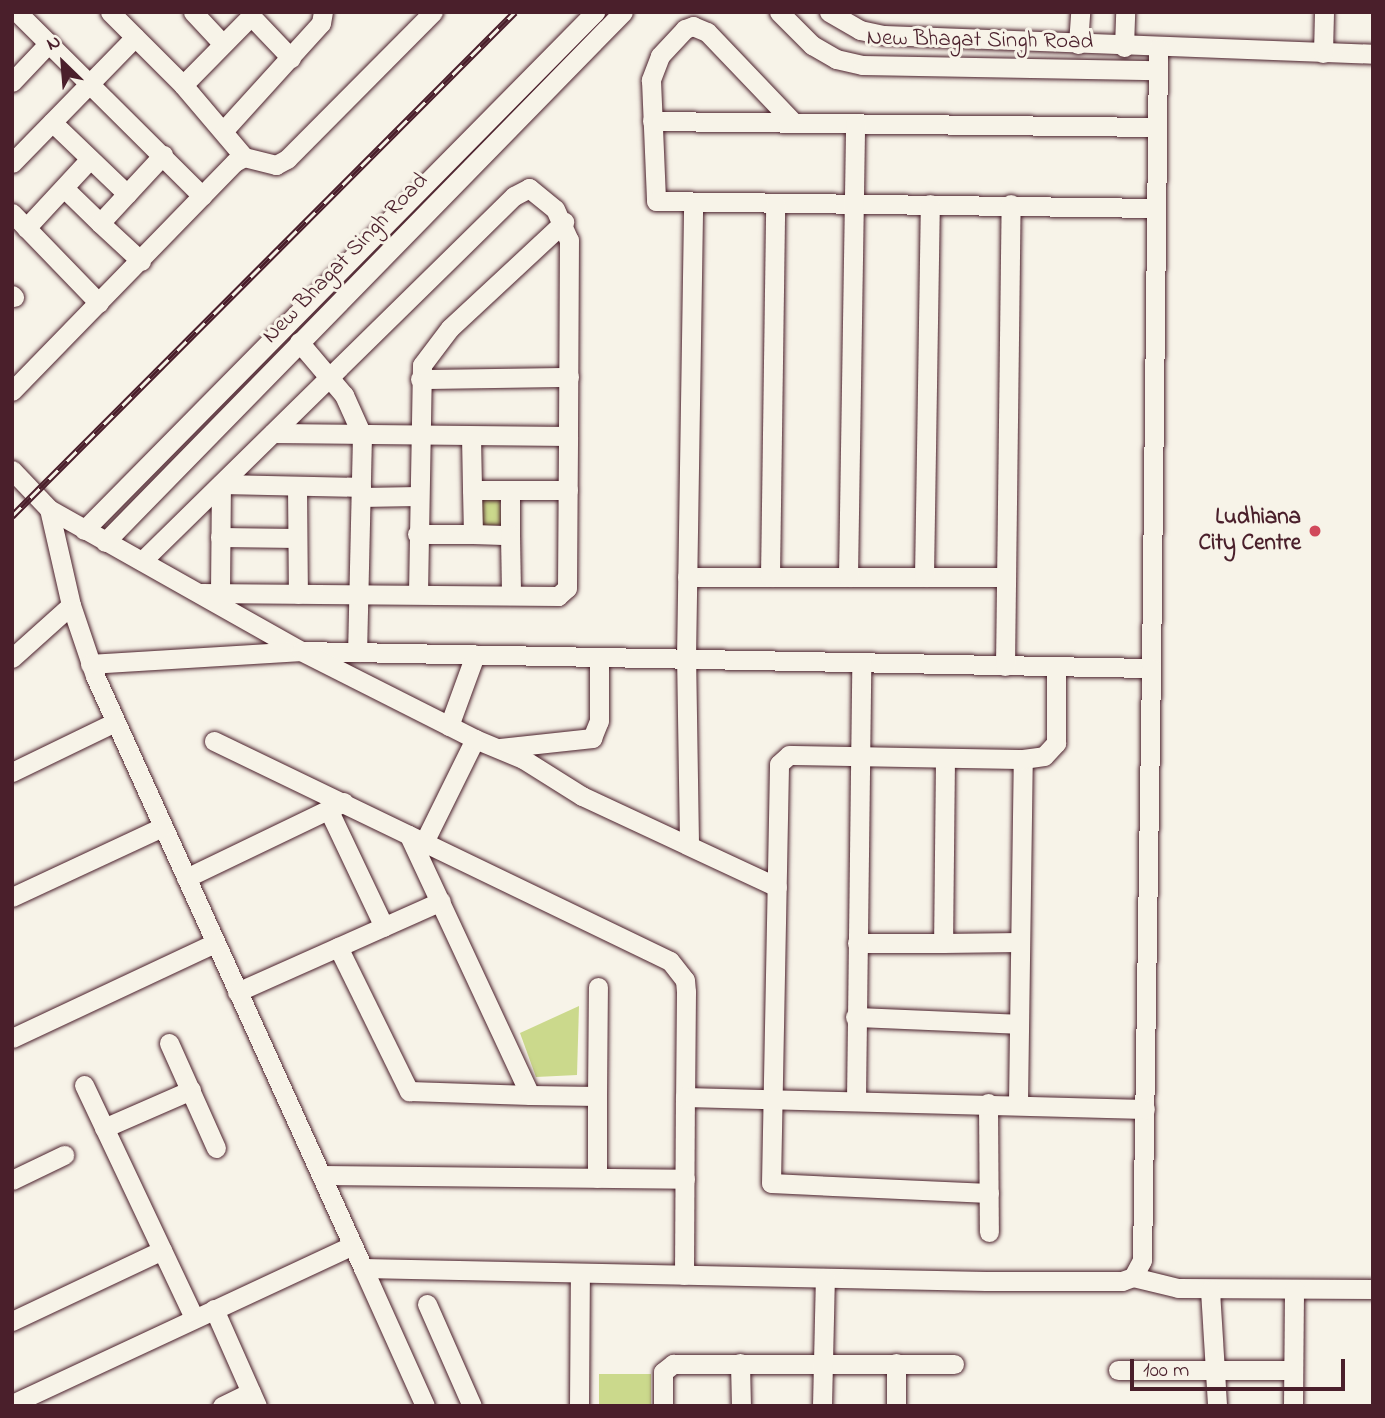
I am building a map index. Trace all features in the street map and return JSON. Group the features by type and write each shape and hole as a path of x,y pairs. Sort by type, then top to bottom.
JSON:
{"street":[{"path":"17,12 202,196"},
{"path":"110,12 183,85 224,130 244,157 266,164 287,159 433,12"},
{"path":"224,130 321,23 323,12"},
{"name":"New Bhagat Singh Road","path":"83,530 596,12"},
{"name":"New Bhagat Singh Road","path":"105,542 623,12"},
{"name":"New Bhagat Singh Road","path":"779,12 812,45 836,59 862,65 1157,69"},
{"name":"New Bhagat Singh Road","path":"829,12 860,30 884,35 1125,47 1373,54"},
{"path":"1078,44 1080,12"},
{"path":"1125,12 1125,47"},
{"path":"1323,53 1324,12"},
{"path":"195,13 222,43"},
{"path":"183,85 249,14 291,58"},
{"path":"794,123 707,32 693,26 653,67 653,194 662,203 693,204 1012,204 1153,208"},
{"path":"12,163 135,37"},
{"path":"12,82 49,43"},
{"path":"1133,1277 1142,1260 1157,48"},
{"path":"652,121 1157,127"},
{"path":"52,122 127,194"},
{"path":"848,577 855,123"},
{"path":"100,223 163,155"},
{"path":"12,391 202,196 244,157"},
{"path":"26,228 90,159"},
{"path":"64,187 141,261"},
{"path":"142,561 521,190 537,190 564,222 569,240 567,588 558,596 210,593"},
{"path":"689,843 686,659 693,204"},
{"path":"770,577 775,204"},
{"path":"924,577 930,204"},
{"path":"1005,666 1012,204"},
{"path":"12,213 99,303"},
{"path":"418,594 416,534 420,379 430,349 564,222"},
{"path":"299,342 344,395 362,435 357,652"},
{"path":"420,379 569,377"},
{"path":"273,433 568,436"},
{"path":"471,436 473,534"},
{"path":"12,470 50,509 83,530 210,593 301,651 475,739 499,748 582,796 689,843 777,887"},
{"path":"221,484 297,486 418,496"},
{"path":"210,593 220,537 221,484"},
{"path":"297,486 298,594"},
{"path":"472,490 568,490"},
{"path":"510,490 511,596"},
{"path":"50,509 71,605 90,664 425,1406"},
{"path":"416,534 510,535"},
{"path":"220,537 297,538"},
{"path":"687,577 1006,576"},
{"path":"12,658 71,605"},
{"path":"90,664 301,651 1151,668"},
{"path":"449,726 475,655"},
{"path":"499,748 592,738 599,722 599,657"},
{"path":"856,1100 861,663"},
{"path":"989,1193 777,1186 768,1175 774,1098 782,758 1023,759 1044,756 1056,743 1056,667"},
{"path":"12,772 115,723"},
{"path":"416,838 475,739"},
{"path":"214,741 336,807 416,838 679,970 686,992 684,1275"},
{"path":"943,943 945,758"},
{"path":"1018,1103 1023,759"},
{"path":"186,878 336,807"},
{"path":"336,807 384,927"},
{"path":"12,897 162,827"},
{"path":"416,838 441,901 530,1095"},
{"path":"237,992 441,901"},
{"path":"856,943 1020,942"},
{"path":"12,1038 215,943"},
{"path":"338,947 409,1091 597,1096"},
{"path":"597,1178 598,987"},
{"path":"855,1017 1019,1024"},
{"path":"169,1043 216,1148"},
{"path":"84,1085 194,1318"},
{"path":"104,1128 191,1090"},
{"path":"685,1097 1018,1103 1144,1109"},
{"path":"988,1103 989,1232"},
{"path":"12,1180 64,1155"},
{"path":"322,1175 685,1179"},
{"path":"12,1404 353,1245"},
{"path":"12,1321 162,1250"},
{"path":"363,1268 825,1278 1122,1281 1133,1277 1178,1289 1373,1289"},
{"path":"579,1406 580,1273"},
{"path":"822,1406 825,1278"},
{"path":"1293,1406 1294,1289"},
{"path":"1210,1290 1217,1370 1217,1406"},
{"path":"427,1304 472,1406"},
{"path":"214,1309 254,1399 222,1406"},
{"path":"740,1363 741,1406"},
{"path":"663,1406 666,1366 740,1363 954,1364"},
{"path":"896,1363 897,1406"},
{"path":"1118,1370 1293,1370"}],"green space":[{"path":"500,498 501,525 480,526 479,499"},
{"path":"579,1006 577,1075 536,1077 520,1033"},
{"path":"599,1374 651,1374 651,1406 599,1406"}],"railway":[{"path":"12,516 515,12"}],"place":[{"name":"Ludhiana City Centre","path":"1315,531"}]}
